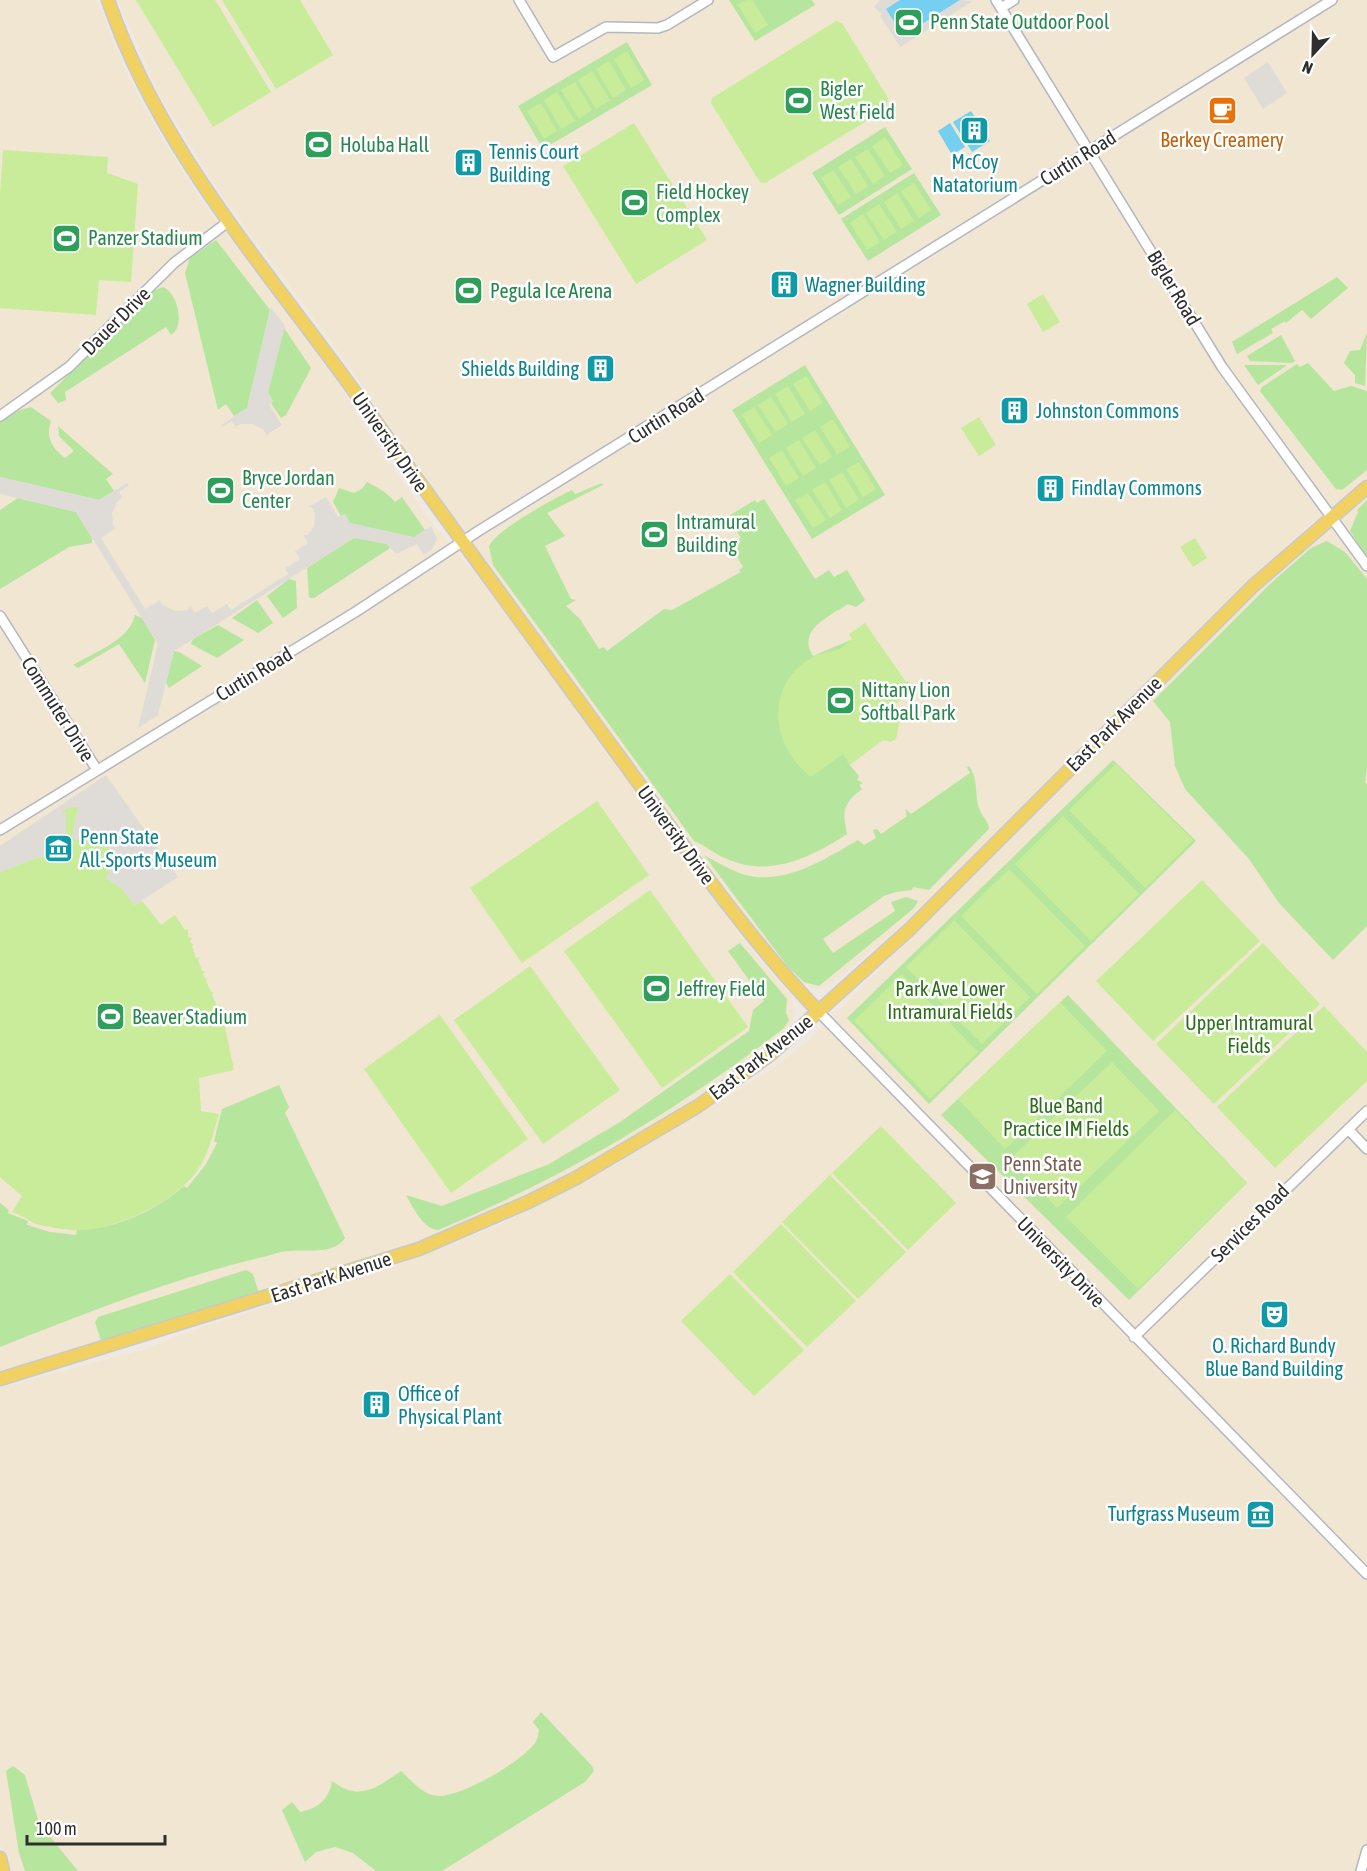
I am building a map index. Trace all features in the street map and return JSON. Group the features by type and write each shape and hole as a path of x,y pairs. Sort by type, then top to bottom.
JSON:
{"main road":[{"name":"University Drive","path":"108,0 156,109 192,168 229,221 327,351 462,543 723,900 775,966 819,1012"},
{"name":"East Park Avenue","path":"0,1379 385,1261 528,1202 617,1155 698,1106 770,1055 819,1012 933,906 1253,586 1367,488"},
{"path":"0,1858 3,1871"}],"street":[{"path":"519,0 553,57 606,27 658,28 708,0"},
{"path":"999,4 1014,0"},
{"name":"Curtin Road","path":"0,830 357,611 462,543 1332,0"},
{"name":"Bigler Road","path":"999,4 1222,368 1367,566"},
{"name":"Dauer Drive","path":"0,416 69,367 174,263 229,221"},
{"name":"Commuter Drive","path":"0,616 97,771"},
{"name":"University Drive","path":"819,1012 1367,1574"},
{"name":"Services Road","path":"1134,1337 1367,1111"},
{"path":"1347,1129 1367,1149"},
{"path":"1361,1871 1367,1850"}],"shaded area":[{"path":"0,0 97,0 118,55 145,110 199,198 342,389 366,430 431,522 479,578 741,937 791,996 795,1013 792,1024 785,1035 722,1081 653,1126 570,1175 512,1203 391,1252 0,1372"},
{"path":"118,0 1367,0 1367,477 1309,525 1238,591 916,914 836,980 825,987 810,988 790,974 761,939 485,561 333,344 225,200 162,100"},
{"path":"880,0 900,0 886,9 903,36 960,0 973,1 900,47 880,16 882,14 874,7"},
{"path":"1268,62 1287,93 1263,109 1244,78"},
{"path":"271,307 285,326 268,392 273,401 269,405 282,425 265,436 263,429 252,424 241,424 236,426 237,429 232,421 222,427 221,425 247,408"},
{"path":"0,477 99,500 127,483 129,485 119,492 123,499 117,502 112,513 113,524 115,528 118,527 101,538 145,609 162,599 160,601 163,605 175,611 188,610 190,606 195,613 207,606 212,613 227,604 231,610 288,574 285,568 300,559 295,551 308,543 303,535 308,535 314,526 315,514 312,507 309,507 326,497 338,517 345,514 350,523 414,537 431,526 437,539 432,549 424,555 417,544 396,554 387,544 354,538 174,651 158,715 138,728 158,644 76,512 0,494"},
{"name":"Penn State University","path":"1367,496 1367,1871 7,1871 0,1839 0,1388 142,1350 202,1327 393,1267 456,1243 505,1222 615,1165 775,1067 809,1040 1259,591"},
{"path":"106,775 178,877 135,905 121,888 106,878 119,853 99,844 72,838 77,810 83,810 77,809 77,806 66,808 60,813 66,812 66,838 53,838 52,855 33,859 0,872 0,846"}],"green space":[{"path":"136,0 215,0 271,92 213,127"},
{"path":"222,0 300,0 333,55 276,89"},
{"path":"729,0 812,0 815,5 755,41"},
{"path":"746,0 752,0 768,25 755,33 738,5"},
{"name":"Bigler West Field","path":"836,21 842,23 888,98 886,109 765,183 760,182 711,103 712,98"},
{"path":"627,42 652,85 543,149 518,106"},
{"path":"627,51 644,80 631,88 614,59"},
{"path":"609,61 626,90 613,98 596,69"},
{"path":"592,71 610,100 596,109 578,80"},
{"path":"575,82 592,110 579,119 561,90"},
{"path":"557,92 575,121 561,129 544,100"},
{"path":"541,103 557,131 544,139 527,111"},
{"name":"Field Hockey Complex","path":"634,123 707,240 636,284 563,166"},
{"path":"885,127 912,169 839,215 812,173"},
{"path":"885,137 903,165 890,173 872,146"},
{"path":"868,149 885,176 873,184 855,157"},
{"name":"Panzer Stadium","path":"3,150 108,157 107,173 138,184 131,282 99,280 96,315 0,308 0,196"},
{"path":"851,159 868,186 856,194 838,167"},
{"path":"833,170 851,197 838,205 821,178"},
{"path":"914,173 941,215 868,261 841,219"},
{"path":"914,183 931,210 919,218 901,191"},
{"path":"897,193 914,221 901,229 884,202"},
{"path":"879,204 897,232 884,240 866,213"},
{"path":"863,214 880,242 867,250 850,223"},
{"path":"216,240 270,310 247,408 234,416 226,404 218,410 185,273 190,258"},
{"path":"1337,277 1348,288 1311,319 1302,310 1286,323 1285,321 1271,329 1273,333 1237,354 1232,342"},
{"path":"163,287 168,290 176,302 179,317 176,331 171,335 166,327 65,392 66,400 58,403 50,393 155,290"},
{"path":"1043,294 1060,322 1043,332 1027,304"},
{"path":"284,328 311,368 286,415 281,418 271,403 273,401 268,392"},
{"path":"1367,333 1365,386 1355,383 1355,375 1344,363 1350,351 1360,350"},
{"path":"1281,335 1295,361 1292,363 1250,361 1247,356"},
{"path":"1308,363 1334,391 1351,386 1367,391 1367,470 1342,490 1336,489 1260,391 1262,387 1297,364 1300,367"},
{"path":"805,365 885,495 812,539 732,410"},
{"path":"1244,365 1286,365 1286,366 1258,385"},
{"path":"806,376 823,403 810,411 793,384"},
{"path":"788,386 805,414 792,422 775,394"},
{"path":"771,397 788,424 776,432 758,405"},
{"path":"31,407 51,421 49,437 56,450 65,458 74,451 59,436 58,426 113,474 106,479 114,491 99,500 0,477 0,422 20,410"},
{"path":"754,407 772,435 759,443 742,415"},
{"path":"979,417 996,445 979,456 961,428"},
{"path":"833,419 850,447 837,454 820,427"},
{"path":"815,430 832,457 820,465 802,438"},
{"path":"799,440 816,468 803,476 786,448"},
{"path":"782,450 799,478 786,486 769,458"},
{"path":"859,462 876,489 863,497 846,469"},
{"path":"842,472 859,500 846,508 829,480"},
{"path":"367,482 386,493 395,502 402,497 425,530 414,538 350,523 345,514 341,516 333,502 339,488 354,493 363,488"},
{"path":"825,482 842,510 830,518 812,490"},
{"path":"602,483 603,485 547,513 565,536 545,546 571,599 576,600 566,606 580,619 599,649 604,647 607,651 664,609 672,610 741,572 739,570 743,567 730,545 741,538 727,517 755,500 757,503 764,499 815,579 829,570 834,577 847,570 865,600 856,607 848,604 817,625 809,639 809,647 813,656 853,639 850,765 859,776 857,780 863,783 859,785 862,789 850,800 845,810 847,834 805,857 775,866 743,864 727,859 694,841 493,565 489,547 512,524 572,490 575,494"},
{"path":"808,493 826,520 813,528 795,500"},
{"path":"18,498 76,512 92,538 92,543 69,547 0,589 0,510"},
{"path":"1367,500 1367,557 1350,531 1357,510"},
{"path":"355,537 387,544 390,548 314,598 309,598 307,568"},
{"path":"1195,538 1207,558 1193,567 1180,547"},
{"path":"1327,541 1345,552 1367,579 1367,768 1365,783 1367,784 1367,926 1333,960 1279,903 1249,859 1185,789 1175,766 1170,722 1153,701 1271,583 1311,548"},
{"path":"289,579 296,581 297,608 283,618 267,596"},
{"path":"257,600 273,623 258,633 232,618"},
{"path":"135,615 142,618 155,640 145,683 119,644 78,668 73,665 118,639 132,624"},
{"name":"Nittany Lion Softball Park","path":"865,623 906,682 909,681 916,690 892,706 901,714 896,739 891,742 883,740 850,765 843,754 811,777 788,751 781,735 778,718 779,702 784,686 794,672 808,660 819,654 841,648 852,639 849,634"},
{"path":"218,625 244,640 217,658 191,644 193,639"},
{"path":"174,651 202,666 169,688 166,683"},
{"name":"Park Ave Lower Intramural Fields","path":"1113,760 1196,841 929,1104 847,1018"},
{"path":"1116,764 1193,840 1145,888 1069,810"},
{"path":"969,766 974,776 979,808 989,829 929,890 913,887 912,890 884,896 823,939 833,953 895,911 891,902 906,897 918,901 913,909 819,986 804,982 788,967 704,855 737,872 757,877 773,877 803,869 858,840 864,845 876,838 873,830 877,829 881,834 907,816 905,809 911,814 970,773 967,768"},
{"path":"597,801 649,875 522,963 470,888"},
{"name":"Beaver Stadium","path":"78,806 78,809 83,810 75,838 99,844 119,853 107,878 121,888 135,905 141,901 144,903 161,925 175,915 185,930 188,929 188,937 192,938 190,942 194,945 192,946 196,958 200,957 198,960 202,971 205,971 203,974 205,979 208,978 206,981 211,992 214,992 212,995 217,1006 220,1005 219,1011 223,1012 221,1016 227,1021 224,1023 234,1070 199,1078 201,1111 219,1114 205,1158 187,1183 158,1205 140,1214 104,1227 87,1230 71,1230 36,1224 12,1212 22,1196 0,1177 0,872 33,859 52,855 53,838 65,838 65,813 60,813 66,808"},
{"path":"1063,816 1139,894 1091,941 1015,864"},
{"path":"1009,869 1085,946 1037,994 961,916"},
{"path":"1202,880 1260,941 1153,1041 1096,981"},
{"name":"Jeffrey Field","path":"650,890 748,1027 662,1088 564,951"},
{"path":"954,920 1030,997 982,1044 906,967"},
{"path":"740,943 787,999 786,1013 789,1020 784,1028 702,1088 575,1165 531,1188 438,1230 423,1222 406,1195 442,1206 549,1164 620,1122 749,1031 753,1010 764,1001 728,951"},
{"name":"Upper Intramural Fields","path":"1263,943 1320,1004 1214,1104 1156,1044"},
{"path":"530,966 620,1090 543,1144 454,1020"},
{"path":"902,974 978,1052 930,1099 854,1021"},
{"name":"Blue Band Practice IM Fields","path":"1068,995 1247,1183 1129,1300 941,1115"},
{"path":"1060,1002 1107,1051 1005,1149 958,1099"},
{"path":"1324,1006 1367,1052 1367,1081 1275,1168 1217,1107"},
{"path":"440,1015 528,1139 451,1193 364,1069"},
{"path":"1112,1062 1159,1111 1057,1208 1010,1159"},
{"path":"279,1085 289,1107 285,1113 345,1238 340,1243 327,1249 280,1252 196,1275 97,1309 0,1347 0,1203 9,1210 8,1213 28,1221 27,1225 50,1232 76,1235 77,1230 106,1226 134,1217 161,1203 184,1186 187,1188 206,1164 217,1143 214,1141 222,1109"},
{"path":"1175,1110 1247,1183 1138,1289 1066,1217"},
{"path":"881,1126 956,1203 908,1250 832,1173"},
{"path":"830,1175 906,1252 858,1299 782,1222"},
{"path":"781,1224 856,1301 807,1347 733,1272"},
{"path":"246,1270 253,1274 259,1294 101,1341 95,1322 98,1317"},
{"path":"730,1274 804,1350 754,1396 681,1321"},
{"path":"541,1712 592,1766 594,1771 585,1782 442,1871 376,1871 353,1853 335,1847 316,1852 305,1862 282,1810 292,1802 300,1812 306,1811 322,1802 332,1781 351,1791 359,1792 383,1783 401,1771 428,1793 439,1796 449,1795 491,1777 528,1751 535,1743 539,1730 533,1722"},
{"path":"13,1766 25,1775 39,1823 78,1871 25,1871 19,1853 6,1771"}],"water":[{"name":"Penn State Outdoor Pool","path":"900,0 960,0 903,36 886,9"},
{"path":"971,111 990,141 972,152 953,122"},
{"path":"950,123 965,147 952,155 938,131"}],"place":[{"name":"Penn State Outdoor Pool","path":"909,22"},
{"name":"Bigler West Field","path":"799,100"},
{"name":"Berkey Creamery","path":"1222,110"},
{"name":"McCoy Natatorium","path":"975,131"},
{"name":"Holuba Hall","path":"319,145"},
{"name":"Tennis Court Building","path":"468,163"},
{"name":"Field Hockey Complex","path":"635,203"},
{"name":"Panzer Stadium","path":"67,238"},
{"name":"Wagner Building","path":"784,285"},
{"name":"Pegula Ice Arena","path":"469,291"},
{"name":"Shields Building","path":"600,369"},
{"name":"Johnston Commons","path":"1015,411"},
{"name":"Findlay Commons","path":"1050,488"},
{"name":"Bryce Jordan Center","path":"221,490"},
{"name":"Intramural Building","path":"655,534"},
{"name":"Nittany Lion Softball Park","path":"840,701"},
{"name":"Penn State All-Sports Museum","path":"59,848"},
{"name":"Jeffrey Field","path":"656,989"},
{"name":"Beaver Stadium","path":"111,1017"},
{"name":"Penn State University","path":"982,1176"},
{"name":"O. Richard Bundy Blue Band Building","path":"1274,1315"},
{"name":"Office of Physical Plant","path":"377,1405"},
{"name":"Turfgrass Museum","path":"1261,1514"}]}
